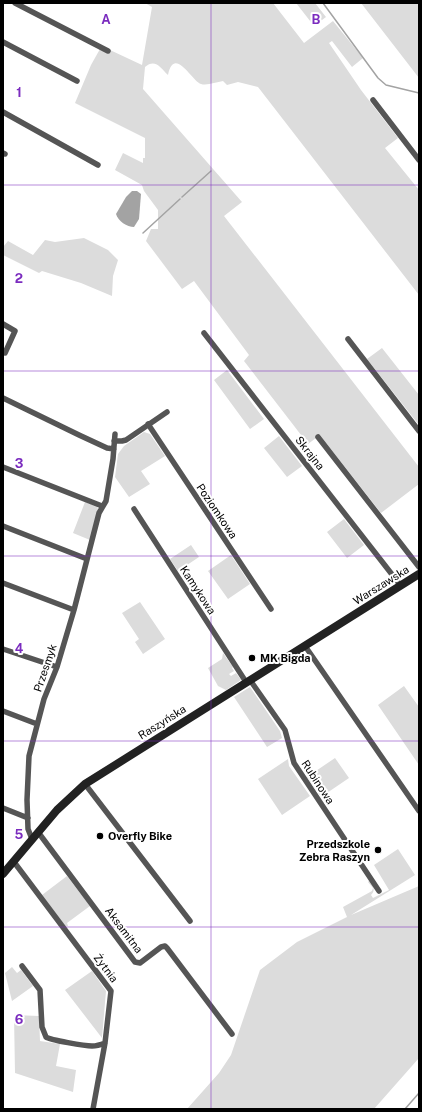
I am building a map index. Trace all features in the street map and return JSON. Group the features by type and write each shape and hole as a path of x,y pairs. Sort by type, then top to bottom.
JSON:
{"street":[{"path":"15,3 108,51"},
{"path":"3,42 77,81"},
{"path":"373,100 419,160"},
{"path":"3,112 98,165"},
{"path":"3,324 15,331 5,353"},
{"name":"Skrajna","path":"204,333 401,586"},
{"path":"348,339 419,431"},
{"path":"3,398 107,448 114,449"},
{"path":"114,441 123,441 167,412"},
{"name":"Poziomkowa","path":"148,424 271,609"},
{"name":"Przesmyk","path":"32,839 28,829 27,780 29,756 44,699 57,667 74,610 102,506 106,501 115,434"},
{"path":"318,437 419,567"},
{"path":"3,467 102,506"},
{"name":"Kamykowa","path":"134,509 248,681"},
{"path":"3,526 87,559"},
{"name":"Warszawska","path":"354,614 419,574"},
{"path":"3,583 74,610"},
{"name":"Raszyńska","path":"3,874 57,810 85,784 354,614"},
{"path":"305,646 419,811"},
{"path":"3,649 57,667"},
{"name":"Rubinowa","path":"248,681 285,730 294,763 379,891"},
{"path":"3,712 37,724"},
{"path":"85,784 190,921"},
{"path":"3,808 28,818"},
{"name":"Aksamitna","path":"38,832 135,962 140,963 163,946 167,948 232,1034"},
{"name":"Żytnia","path":"14,862 110,990 105,1043 93,1109"},
{"path":"22,966 40,990 43,1031 48,1039 90,1046 98,1046 105,1043"}],"shaded area":[{"path":"145,3 273,3 304,43 333,21 363,58 352,67 332,41 329,43 361,90 398,138 385,148 419,190 419,295 258,87 238,82 227,85 223,81 201,84 197,82 179,64 174,63 168,75 158,65 152,63 145,67 143,89 242,202 224,216 419,467 419,484 381,513 320,435 308,444 244,361 249,355 194,281 182,289 146,241 151,229 158,229 158,210 144,191 142,185 115,170 123,153 143,163 143,158 145,158 145,138 75,103 91,65 100,49 110,50 142,65 152,7"},
{"path":"296,3 315,3 326,17 314,26"},
{"path":"361,3 419,3 419,78"},
{"path":"132,191 137,191 141,194 139,219 134,227 123,223 116,214 126,197"},
{"path":"84,238 108,250 118,260 113,276 112,296 81,283 42,271 39,273 3,255 3,247 8,241 33,255 45,240 55,242"},
{"path":"382,348 419,395 419,425 367,359"},
{"path":"227,370 264,419 250,429 214,380"},
{"path":"144,432 150,434 165,456 141,471 150,484 129,497 115,477 118,454 124,446"},
{"path":"279,436 302,466 287,477 264,448"},
{"path":"85,502 97,507 98,509 90,540 73,533"},
{"path":"344,519 364,545 347,558 327,532"},
{"path":"191,545 199,557 178,571 170,559"},
{"path":"231,555 250,584 228,599 208,571"},
{"path":"140,602 165,639 143,654 135,642 139,639 122,613"},
{"path":"223,653 233,667 232,668 234,671 229,674 231,676 236,673 241,680 226,690 218,686 208,668 222,659"},
{"path":"404,686 419,707 419,765 378,705"},
{"path":"250,687 280,731 282,738 267,747 234,697"},
{"path":"335,758 349,778 321,797 307,777"},
{"path":"288,759 289,766 310,796 282,815 258,779"},
{"path":"398,849 415,875 351,915 419,886 419,1058 374,1109 187,1109 219,1073 231,1055 260,970 297,942 347,917 343,907 372,891 373,888 368,882 370,880 374,888 371,895 373,898 389,890 374,865"},
{"path":"67,876 90,906 67,923 68,926 65,926 42,895"},
{"path":"12,967 17,973 21,970 33,986 12,1001 5,973"},
{"path":"92,971 106,991 102,1038 65,990"},
{"path":"14,1015 39,1016 40,1041 60,1044 56,1066 76,1070 73,1092 15,1073"}],"waterway":[{"path":"323,3 378,78 386,85 419,93"},
{"path":"182,197 211,171"},
{"path":"143,233 180,199"},
{"path":"405,1109 419,1093"}],"place":[{"name":"MK Bigda","path":"252,658"},
{"name":"Overfly Bike","path":"100,836"},
{"name":"Przedszkole Zebra Raszyn","path":"378,850"}]}
